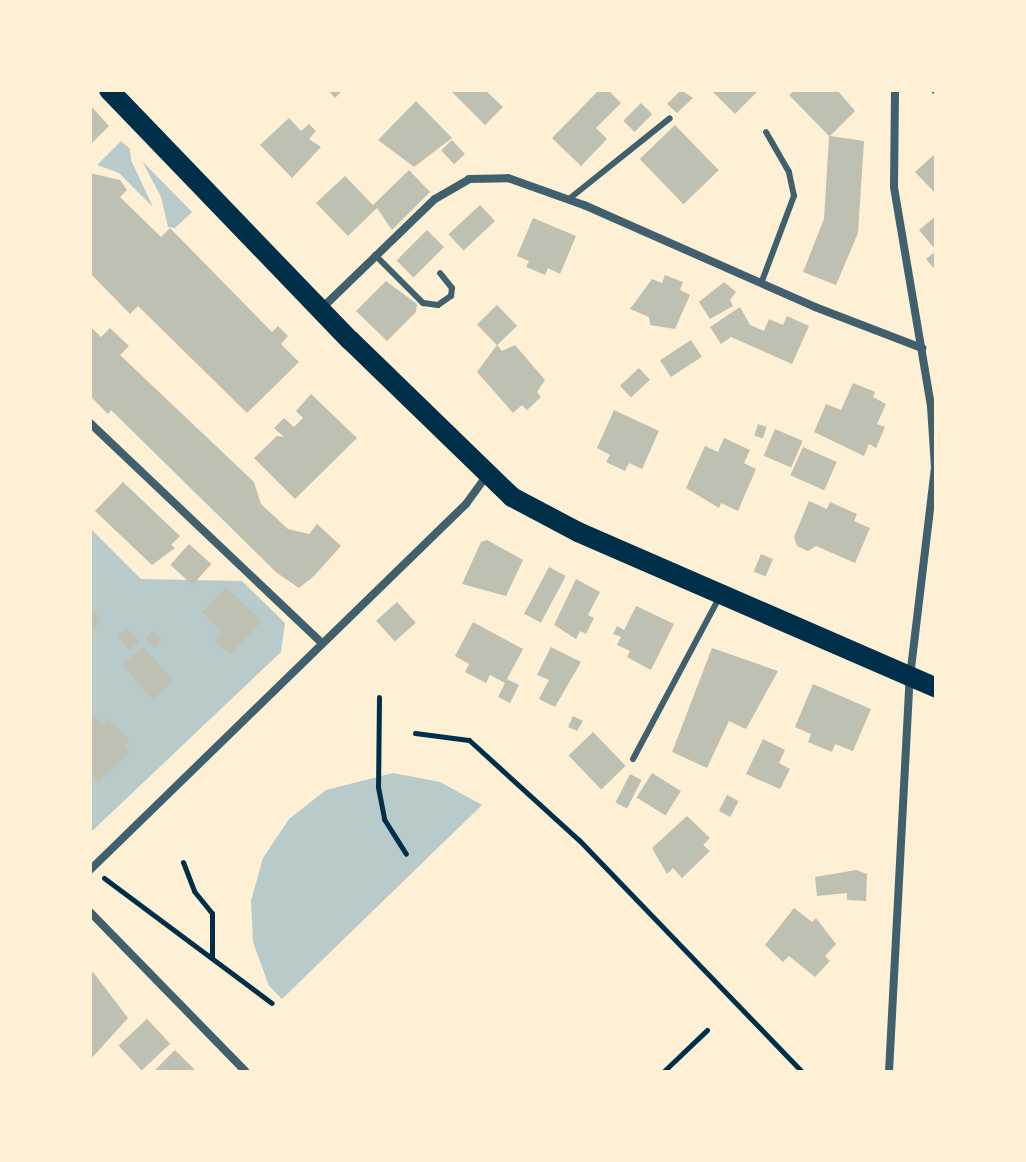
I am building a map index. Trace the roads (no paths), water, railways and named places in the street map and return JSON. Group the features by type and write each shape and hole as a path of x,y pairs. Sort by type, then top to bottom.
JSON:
{"main road":[{"path":"109,90 320,310 486,476 547,518 936,688"}],"street":[{"path":"889,1072 910,677 935,468 922,348 894,187 895,90"},
{"path":"320,310 435,199 469,179 508,178 569,199 922,348"},
{"path":"90,423 321,642"},
{"path":"90,869 466,504 486,476"},
{"path":"90,912 246,1072"}],"lane":[{"path":"569,199 670,118"},
{"path":"762,281 794,196 789,172 766,132"},
{"path":"375,255 423,303 438,305 451,296 452,288 440,273"},
{"path":"633,759 720,595"}]}
